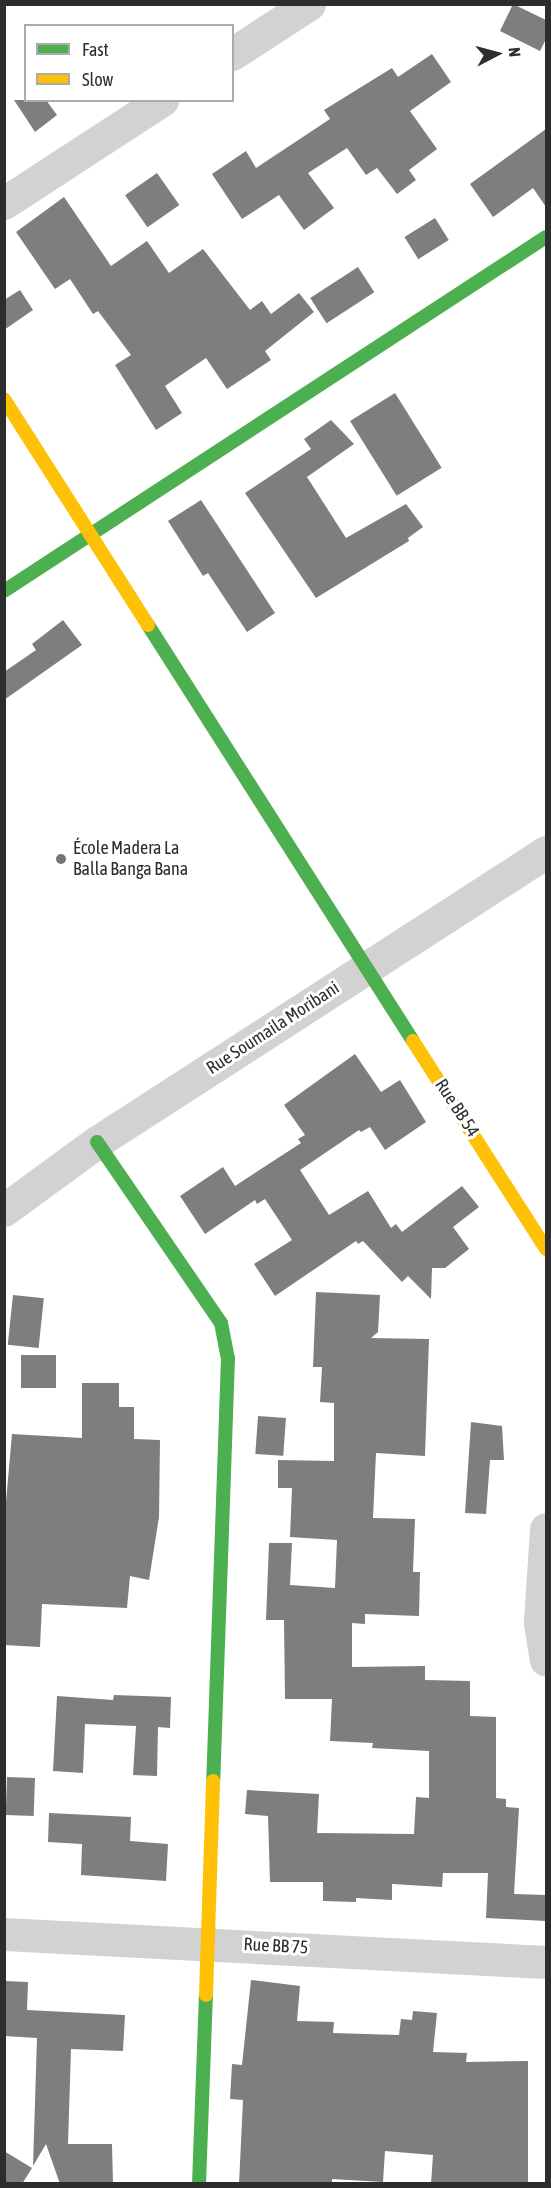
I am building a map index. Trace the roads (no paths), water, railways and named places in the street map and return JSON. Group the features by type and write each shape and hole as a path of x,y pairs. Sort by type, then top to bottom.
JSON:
{"street":[{"path":"234,53 309,4"},
{"path":"4,203 159,102"},
{"path":"4,591 546,237"},
{"name":"Rue BB 54","path":"4,399 546,1249"},
{"name":"Rue Soumaila Moribani","path":"4,1210 97,1142 546,852"},
{"path":"97,1142 221,1323 228,1358 199,2184"},
{"path":"546,1529 540,1623 546,1660"},
{"name":"Rue BB 75","path":"4,1934 207,1942 546,1962"}],"place":[{"name":"École Madera La Balla Banga Bana","path":"61,859"}]}
